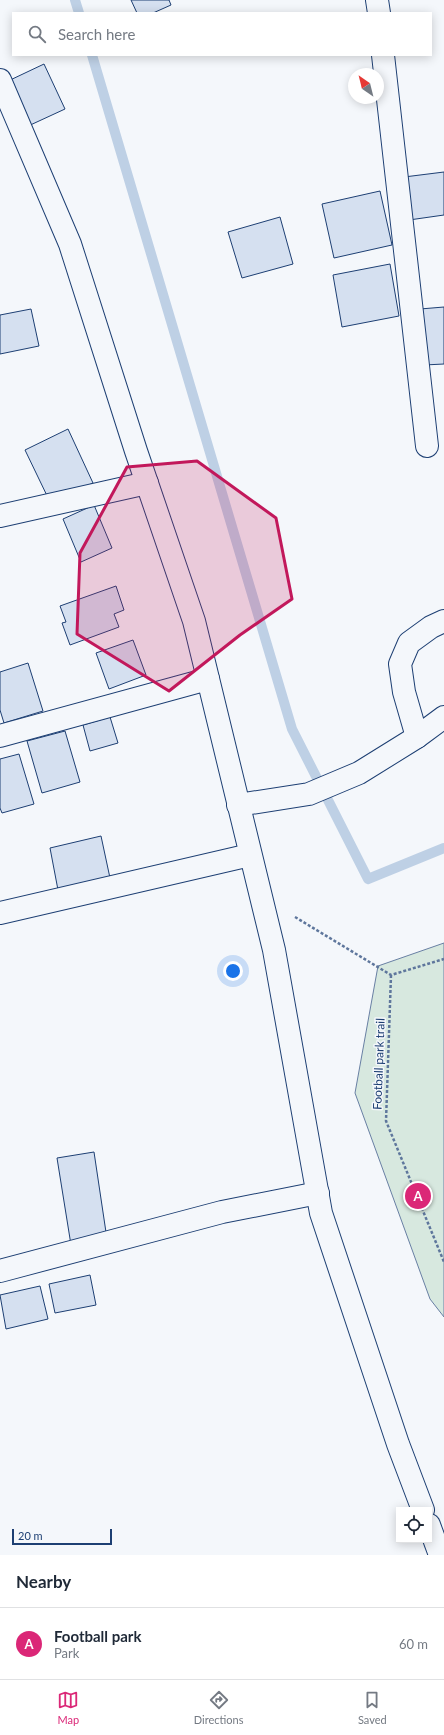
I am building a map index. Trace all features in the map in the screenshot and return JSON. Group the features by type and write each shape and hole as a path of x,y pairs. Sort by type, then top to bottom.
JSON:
{"street":[{"path":"377,0 378,12"},
{"path":"383,56 427,446"},
{"path":"0,80 70,244 147,483 194,621 274,950 321,1212 398,1444 422,1507"},
{"path":"0,516 147,483"},
{"path":"417,737 404,692 400,664 409,643 444,621"},
{"path":"0,736 208,679"},
{"path":"238,805 309,794 358,773 417,737 444,717"},
{"path":"0,913 250,855"},
{"path":"0,1271 222,1212 318,1193"},
{"path":"432,1533 440,1555"}],"path":[{"path":"260,895 391,975 444,959"},
{"name":"Football park trail","path":"391,975 386,1121 444,1262"}],"highlighted area":[{"path":"197,461 276,518 292,599 240,635 169,691 77,634 80,553 127,467"}],"shaded area":[{"path":"444,943 444,1317 430,1299 355,1093 378,966"}],"building":[{"path":"131,0 169,0 171,5 155,12 137,12"},
{"path":"44,64 65,109 26,127 6,82"},
{"path":"444,172 444,215 409,220 404,177"},
{"path":"380,191 392,245 334,258 322,204"},
{"path":"280,217 293,264 242,278 228,232"},
{"path":"390,264 399,316 342,327 333,275"},
{"path":"444,307 444,364 424,365 420,309"},
{"path":"31,309 39,346 0,354 0,315"},
{"path":"68,429 93,483 51,504 25,450"},
{"path":"94,505 112,548 81,562 63,519"},
{"path":"116,586 124,610 114,614 119,627 70,645 62,623 66,622 60,606"},
{"path":"133,640 146,675 109,689 96,653"},
{"path":"28,663 43,711 4,723 0,710 0,672"},
{"path":"110,717 118,743 90,751 83,725"},
{"path":"65,731 80,782 42,793 27,741"},
{"path":"19,754 34,804 2,813 0,808 0,759"},
{"path":"101,836 110,878 58,890 50,848"},
{"path":"94,1152 107,1239 71,1245 57,1158"},
{"path":"90,1275 96,1305 55,1313 49,1284"},
{"path":"40,1286 48,1319 6,1329 0,1295"}],"waterway":[{"path":"75,0 79,12"},
{"path":"92,56 292,729 368,879 444,848"}],"place":[{"name":"Football park","path":"418,1196"}]}
